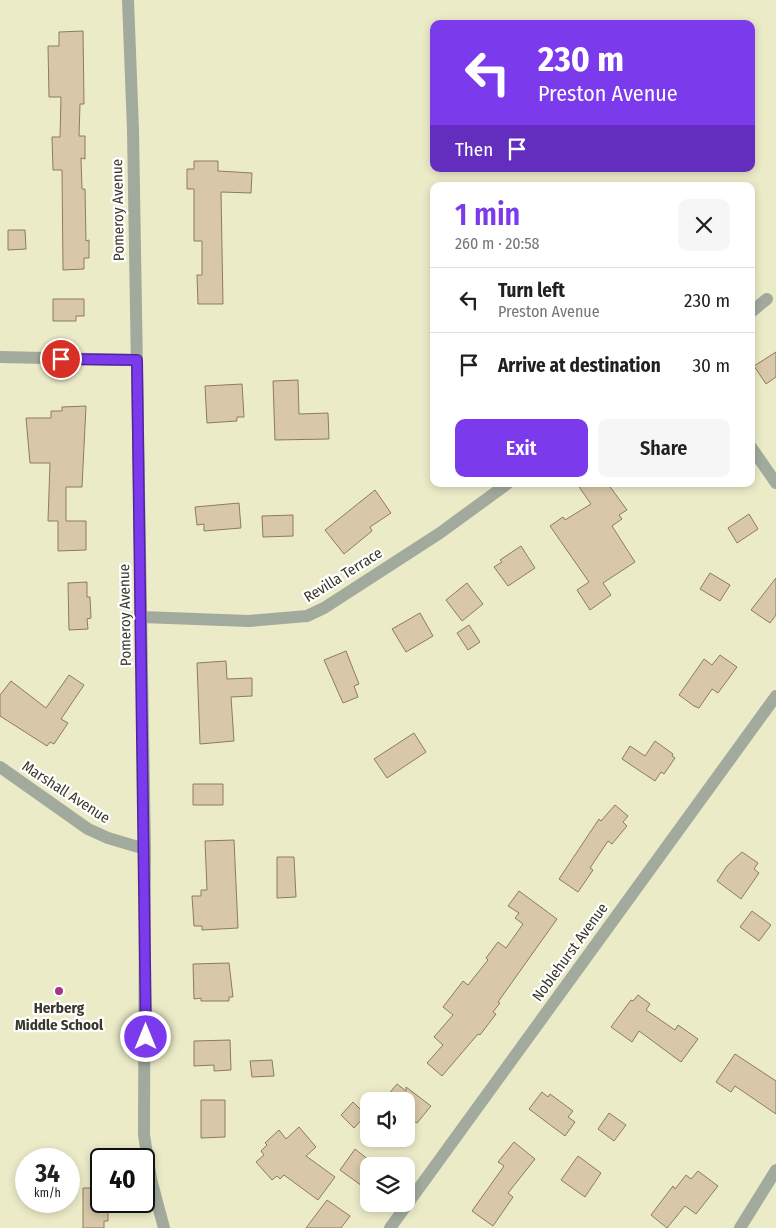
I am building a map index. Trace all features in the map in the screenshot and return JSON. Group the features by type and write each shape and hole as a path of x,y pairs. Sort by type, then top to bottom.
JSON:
{"street":[{"name":"Pomeroy Avenue","path":"128,0 133,130 142,616 145,849 144,1135 151,1179 164,1228"},
{"path":"755,309 767,299"},
{"path":"0,357 137,360"},
{"path":"755,453 776,483"},
{"name":"Revilla Terrace","path":"142,616 250,621 307,616 324,608 440,533 503,487"},
{"name":"Noblehurst Avenue","path":"390,1228 776,696"},
{"name":"Marshall Avenue","path":"0,767 88,829 108,838 145,849"},
{"path":"740,1228 776,1170"}],"building":[{"path":"83,31 84,104 80,104 79,136 85,136 85,159 81,158 82,189 85,189 86,241 89,240 89,258 84,258 84,269 63,270 62,170 53,170 52,137 60,137 61,97 49,97 48,46 59,46 59,32"},
{"path":"194,161 218,161 218,171 252,173 251,193 221,192 223,304 198,304 197,275 202,275 202,241 194,241 194,189 187,189 187,169 194,169"},
{"path":"8,230 25,230 26,249 8,250"},
{"path":"53,299 84,299 84,316 76,316 76,321 53,321"},
{"path":"776,352 776,377 766,384 755,365"},
{"path":"298,380 299,414 328,413 329,439 275,440 273,381"},
{"path":"242,384 244,417 237,417 237,421 207,423 205,386"},
{"path":"86,406 82,487 66,487 66,521 86,521 86,550 58,551 58,521 48,521 50,463 30,463 26,418 51,418 51,411 62,411 62,407"},
{"path":"579,487 610,487 627,510 619,515 622,519 612,526 635,562 603,583 611,595 590,610 577,590 589,582 550,526 563,517 565,520 591,504"},
{"path":"375,490 391,513 370,527 372,531 344,554 325,530"},
{"path":"239,503 241,528 204,531 204,524 197,525 195,507"},
{"path":"749,514 758,529 737,543 728,528"},
{"path":"293,515 293,536 263,537 262,516"},
{"path":"521,546 535,568 508,586 494,567 502,562 500,560"},
{"path":"710,573 730,585 720,601 700,589"},
{"path":"776,578 776,615 770,623 751,610"},
{"path":"87,582 87,597 90,597 91,618 87,619 88,629 69,630 68,583"},
{"path":"467,583 483,604 462,621 446,600"},
{"path":"420,613 433,636 406,652 392,629"},
{"path":"469,625 480,642 468,650 457,633"},
{"path":"346,651 359,684 354,686 358,697 343,703 324,660"},
{"path":"720,655 737,667 718,693 712,689 699,708 679,695 704,659 712,665"},
{"path":"226,661 227,679 252,678 252,696 231,697 234,741 200,744 197,663"},
{"path":"69,675 84,685 61,719 68,723 54,744 50,742 47,746 0,716 0,695 11,681 46,708"},
{"path":"414,733 426,752 387,778 374,759"},
{"path":"655,741 673,754 672,756 675,758 664,774 661,772 655,781 622,759 630,746 645,756"},
{"path":"193,784 223,784 223,805 193,805"},
{"path":"615,805 628,816 623,822 627,826 612,844 608,841 590,868 593,870 578,892 559,879 599,819 601,821"},
{"path":"234,840 238,928 202,930 202,926 194,926 192,896 201,896 201,890 207,890 205,841"},
{"path":"742,852 758,863 754,869 759,873 741,899 717,881 727,866"},
{"path":"277,857 294,857 296,897 277,898"},
{"path":"519,891 557,919 498,1002 500,1003 493,1012 496,1014 480,1035 478,1034 442,1076 427,1063 443,1045 434,1037 453,1015 443,1007 463,981 468,985 488,960 486,958 498,942 506,948 523,924 515,918 519,913 508,906"},
{"path":"752,911 771,925 759,941 740,927"},
{"path":"229,963 233,997 229,997 229,1001 201,1001 201,998 194,999 193,964"},
{"path":"638,995 650,1004 646,1010 675,1030 678,1025 698,1039 681,1062 639,1031 632,1042 611,1027 631,1000 633,1001"},
{"path":"230,1040 231,1070 214,1071 214,1065 194,1066 194,1041"},
{"path":"735,1054 776,1081 776,1114 735,1086 731,1092 716,1082"},
{"path":"272,1060 274,1076 252,1077 250,1061"},
{"path":"397,1084 406,1091 406,1087 413,1092 390,1092"},
{"path":"542,1092 548,1097 550,1094 573,1111 568,1117 575,1122 565,1136 529,1109"},
{"path":"415,1094 431,1106 417,1123 415,1122"},
{"path":"201,1100 225,1100 225,1137 201,1138"},
{"path":"353,1102 360,1109 360,1122 354,1128 341,1115"},
{"path":"609,1113 626,1125 614,1141 598,1129"},
{"path":"299,1127 316,1147 306,1156 335,1177 318,1200 284,1175 280,1179 277,1176 272,1180 256,1162 264,1155 261,1151 267,1145 265,1143 279,1130 286,1139"},
{"path":"514,1142 535,1159 508,1193 513,1197 493,1226 472,1211 504,1166 498,1162"},
{"path":"355,1149 365,1157 360,1157 360,1184 340,1170"},
{"path":"578,1156 601,1173 585,1197 561,1180"},
{"path":"698,1171 718,1186 696,1214 685,1206 667,1228 651,1215 673,1186 675,1189 686,1175 691,1179"},
{"path":"83,1188 90,1188 90,1213 108,1213 108,1221 104,1221 104,1228 83,1228"},
{"path":"327,1200 350,1216 341,1228 306,1228"}],"place":[{"name":"Herberg Middle School","path":"59,991"}],"route":[{"path":"61,359 137,360 146,1037"}]}
